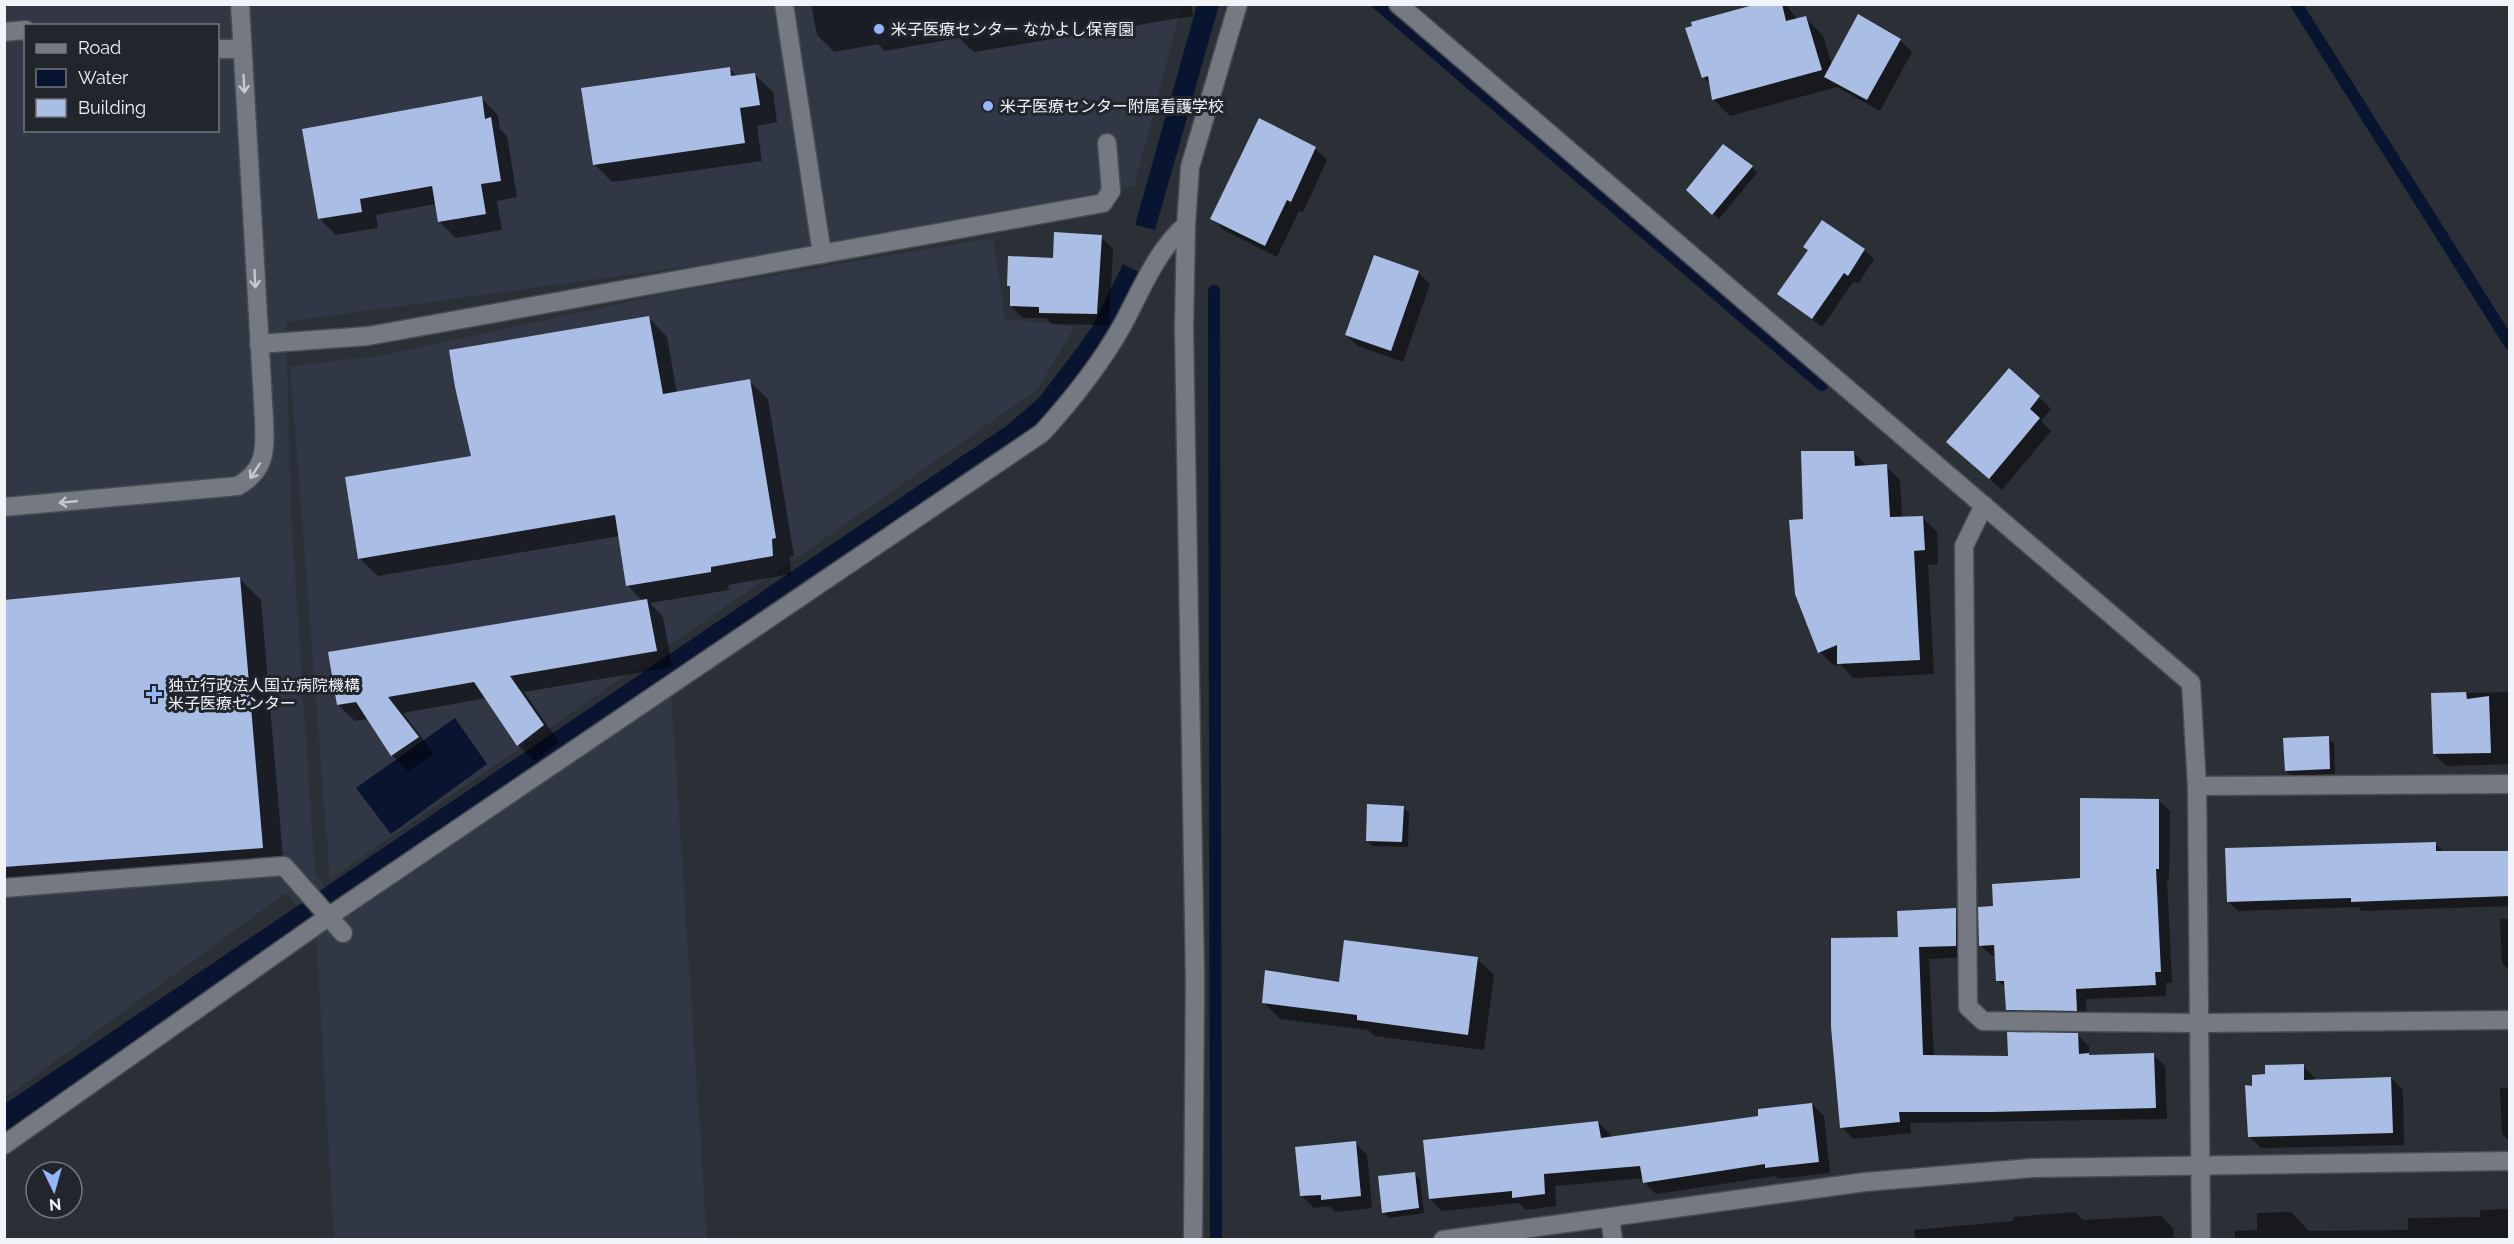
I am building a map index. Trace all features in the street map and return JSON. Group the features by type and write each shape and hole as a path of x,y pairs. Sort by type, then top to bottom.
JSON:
{"street":[{"path":"4,507 238,486 252,478 260,464 265,448 240,4"},
{"path":"784,4 822,254"},
{"path":"1193,1239 1195,980 1184,328 1186,225 1190,166 1238,4"},
{"path":"1398,4 2191,683 2197,786 2201,1239"},
{"path":"4,32 24,30"},
{"path":"219,49 242,49"},
{"path":"259,344 368,336 1103,203 1112,191 1107,143"},
{"path":"4,1145 328,917 1042,433 1089,378 1172,237 1186,225"},
{"path":"1984,505 1964,546 1968,1007 1983,1021 2199,1023 2510,1020"},
{"path":"2197,786 2510,784"},
{"path":"4,888 284,866 343,933"},
{"path":"1443,1239 1865,1182 2032,1168 2510,1161"},
{"path":"1610,1217 1613,1239"}],"shaded area":[{"name":"独立行政法人国立病院機構 米子医療センター","path":"5,5 1182,5 1134,186 714,263 286,322 291,514 315,873 337,905 313,923 286,893 5,1098"},
{"path":"993,238 1005,319 1075,326 1038,389 330,879 290,366 380,356 668,293"},
{"path":"671,692 707,1239 334,1239 316,935"}],"water":[{"path":"1197,5 1219,5 1155,230 1135,225"},
{"path":"1123,264 1139,272 1105,338 1073,383 1031,432 5,1135 5,1104 1005,427 1039,398 1080,344 1092,327"},
{"path":"455,718 487,764 391,834 356,788"}],"building":[{"path":"1757,4 1782,4 1786,21 1806,16 1822,70 1712,100 1708,76 1702,78 1685,28 1692,26 1691,22"},
{"path":"1858,14 1901,39 1867,100 1824,77"},
{"path":"730,67 731,76 755,73 760,105 740,108 745,143 593,165 581,88"},
{"path":"482,96 485,119 491,117 501,181 481,184 486,214 438,222 432,186 360,199 362,212 318,219 302,129"},
{"path":"1259,118 1316,147 1291,202 1287,200 1265,246 1210,219"},
{"path":"1723,144 1753,166 1712,215 1686,190"},
{"path":"1822,220 1865,249 1848,276 1844,273 1812,319 1777,294 1808,250 1803,247"},
{"path":"1054,232 1102,235 1097,314 1039,313 1039,307 1010,306 1010,286 1007,286 1008,256 1053,258"},
{"path":"1374,255 1419,271 1391,351 1345,335"},
{"path":"649,316 663,394 750,379 776,538 772,539 773,556 711,567 711,572 626,586 615,515 358,559 345,477 471,456 449,350"},
{"path":"2009,368 2040,396 2030,409 2040,418 1989,479 1946,442"},
{"path":"1801,451 1854,451 1855,466 1887,464 1890,517 1923,516 1925,550 1914,551 1920,660 1837,664 1837,645 1818,653 1795,594 1789,520 1803,519"},
{"path":"240,577 263,848 4,867 4,600"},
{"path":"647,599 657,651 510,676 544,725 517,746 474,682 388,697 419,737 391,756 356,702 337,705 328,652"},
{"path":"2466,692 2467,699 2489,696 2491,753 2433,754 2431,693"},
{"path":"2329,736 2330,769 2285,771 2283,738"},
{"path":"2080,798 2159,799 2159,869 2156,869 2161,972 2155,972 2156,985 2076,989 2077,1011 2006,1010 2004,981 1996,981 1994,945 1979,946 1978,907 1993,906 1992,884 2080,878"},
{"path":"1367,804 1404,806 1402,842 1366,841"},
{"path":"2436,842 2436,851 2510,851 2510,896 2351,902 2351,898 2227,902 2225,848"},
{"path":"1956,908 1956,946 1919,947 1923,1055 2008,1056 2007,1032 2078,1033 2079,1054 2154,1053 2156,1108 1899,1112 1900,1122 1840,1128 1831,1027 1831,938 1898,937 1897,911"},
{"path":"1344,940 1478,957 1468,1035 1357,1020 1357,1015 1262,1003 1265,970 1339,982"},
{"path":"2304,1064 2304,1080 2391,1077 2393,1133 2248,1137 2245,1085 2252,1086 2252,1075 2265,1074 2265,1065"},
{"path":"1812,1103 1819,1162 1765,1168 1765,1164 1643,1183 1640,1166 1544,1174 1545,1194 1512,1198 1512,1191 1429,1199 1423,1140 1598,1121 1601,1138 1758,1116 1758,1109"},
{"path":"1356,1141 1361,1196 1321,1200 1321,1195 1300,1196 1295,1147"},
{"path":"1415,1172 1419,1208 1382,1213 1378,1176"}],"waterway":[{"path":"1378,4 1822,385"},
{"path":"2296,4 2510,344"},
{"path":"1214,291 1216,1240"}],"place":[{"name":"米子医療センター なかよし保育園","path":"879,29"},
{"name":"米子医療センター附属看護学校","path":"988,106"},
{"name":"独立行政法人国立病院機構 米子医療センター","path":"154,694"}]}
